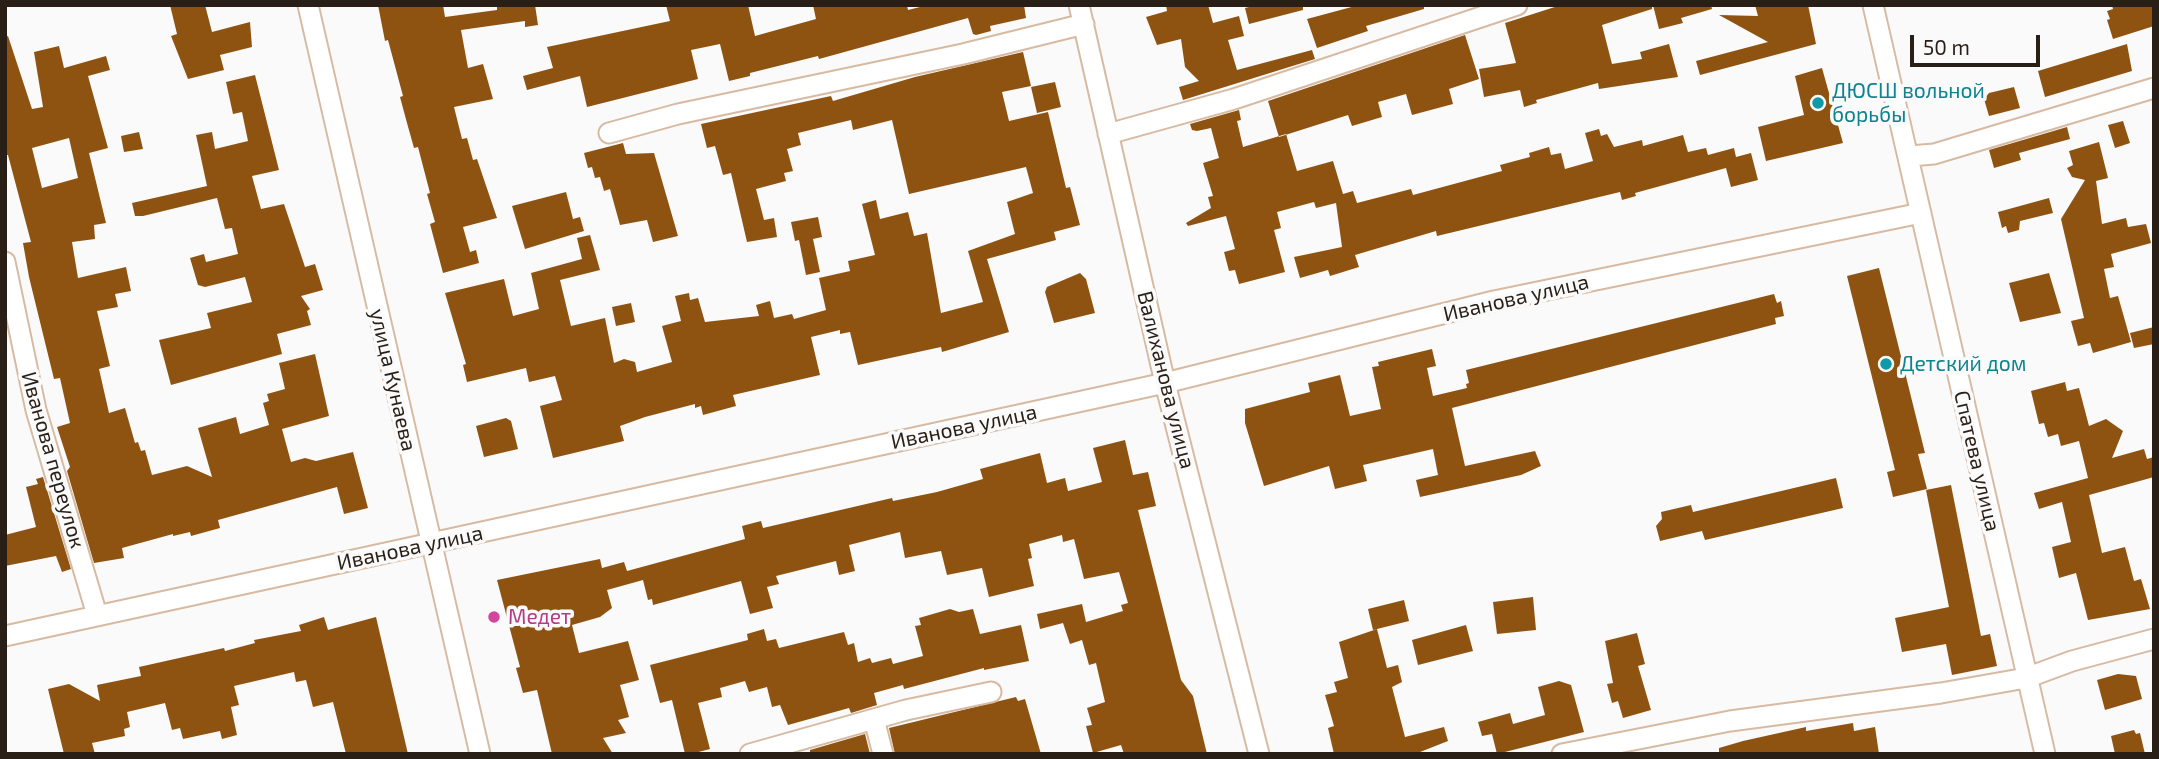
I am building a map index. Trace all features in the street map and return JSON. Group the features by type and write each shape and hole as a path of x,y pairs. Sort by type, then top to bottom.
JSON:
{"street":[{"name":"улица Кунаева","path":"308,5 480,754"},
{"path":"1108,134 1234,99 1517,5"},
{"name":"Спатева улица","path":"1873,5 1910,156 2045,754"},
{"path":"609,133 678,114 950,57 1081,15"},
{"name":"Валиханова улица","path":"1081,15 1165,383 1258,754"},
{"path":"1910,156 1934,154 2154,88"},
{"name":"Иванова улица","path":"5,636 1165,383 1494,301 1921,214"},
{"name":"Иванова переулок","path":"5,262 36,410 97,615"},
{"path":"1562,754 1730,721 1941,693 2026,678 2072,661 2154,639"},
{"path":"750,754 874,719 991,692"},
{"path":"874,719 883,754"}],"building":[{"path":"170,5 205,5 212,32 250,22 252,47 220,55 224,70 188,79 171,36 177,34"},
{"path":"378,5 443,5 445,17 497,10 497,5 535,5 538,25 525,27 525,21 461,30 468,68 483,64 493,99 454,107 462,139 467,138 473,160 477,159 497,218 463,227 470,252 476,250 479,263 443,273 430,224 435,222 427,194 430,193 418,147 414,148 407,123 400,97 403,96 388,40 385,41"},
{"path":"666,5 748,5 755,36 816,19 813,5 907,5 908,10 928,5 1024,5 1026,18 990,26 991,31 976,35 973,34 968,18 819,59 818,56 750,73 750,76 729,81 720,44 691,50 698,79 587,107 580,76 527,90 523,76 553,68 547,47 670,21"},
{"path":"1166,5 1208,5 1213,23 1239,16 1244,36 1228,40 1237,70 1312,50 1315,59 1183,100 1179,87 1199,81 1185,67 1181,39 1157,45 1146,17 1167,11"},
{"path":"1257,5 1303,5 1303,10 1249,24 1245,8"},
{"path":"1359,5 1424,5 1424,9 1366,26 1368,31 1317,48 1307,19"},
{"path":"1561,5 1652,5 1652,9 1602,25 1612,64 1642,59 1640,52 1669,44 1678,77 1599,89 1598,83 1536,100 1537,103 1524,107 1520,90 1484,97 1479,69 1516,63 1505,23"},
{"path":"1653,5 1711,5 1712,9 1681,18 1683,23 1659,29"},
{"path":"1755,5 1808,5 1816,44 1700,75 1696,61 1768,42 1719,15 1758,16"},
{"path":"2112,5 2154,5 2154,26 2113,39 2107,20 2110,19 2107,11 2113,9"},
{"path":"1465,35 1479,79 1449,89 1453,104 1412,115 1406,94 1378,102 1382,117 1352,126 1348,115 1279,137 1268,101"},
{"path":"8,36 32,109 43,107 34,52 59,46 64,68 106,56 110,70 88,76 108,148 89,153 106,223 94,225 95,239 72,242 78,278 126,267 131,291 115,294 118,307 97,311 110,366 99,369 109,413 125,408 135,443 138,442 141,451 145,450 152,475 187,466 212,477 198,428 236,417 240,434 269,425 263,403 269,401 267,394 285,389 279,363 315,354 329,416 282,429 291,462 305,458 316,461 353,452 368,508 344,514 337,487 218,520 220,528 191,536 190,532 173,534 122,548 124,558 94,563 57,427 70,423 60,378 54,379 29,277 23,243 31,242 8,155 5,155 5,37","holes":["69,138 78,178 42,188 32,148"]},
{"path":"2127,44 2132,71 2045,97 2038,71"},
{"path":"1023,52 1031,86 1002,92 1009,121 1048,112 1066,188 1070,187 1080,225 1054,232 1056,240 987,259 1009,332 942,352 941,347 858,365 850,332 840,334 840,330 811,337 820,375 733,395 736,406 703,415 701,406 695,408 695,404 645,417 620,426 624,441 553,458 540,406 562,400 555,376 529,382 526,368 467,382 463,365 466,364 445,293 504,279 513,316 539,309 531,273 582,259 577,238 590,235 600,270 560,280 571,326 605,318 614,363 624,359 635,362 637,372 672,362 662,326 681,321 675,296 689,293 690,300 698,298 705,322 759,316 756,305 770,301 774,318 792,314 794,319 826,310 819,278 850,271 848,261 875,255 862,204 876,200 880,219 908,212 914,236 927,233 941,313 983,302 968,251 1015,234 1007,202 1033,193 1026,167 909,194 892,120 853,130 851,120 798,133 801,145 787,149 793,171 784,173 786,181 756,189 764,220 774,218 777,237 747,242 731,173 723,175 715,146 707,148 701,124 831,96 833,101 915,77"},
{"name":"ДЮСШ вольной борьбы","path":"1822,68 1843,143 1766,161 1758,127 1804,115 1795,76"},
{"path":"255,75 279,170 252,176 261,209 284,204 305,267 315,264 323,290 301,296 310,309 307,311 311,325 277,334 282,354 171,385 159,340 211,328 207,313 252,302 245,277 205,287 198,285 190,258 204,254 206,262 238,254 232,228 225,229 217,198 143,216 135,216 132,203 207,186 196,135 212,132 215,149 248,141 242,112 233,114 226,82"},
{"path":"1055,82 1061,107 1037,113 1031,87"},
{"path":"2014,87 2020,108 1989,116 1984,99 1989,93"},
{"path":"1239,110 1241,120 1237,121 1243,147 1286,134 1297,171 1333,161 1343,194 1353,191 1357,203 1411,189 1413,195 1502,171 1500,165 1530,157 1529,153 1549,147 1551,155 1561,153 1565,169 1593,161 1585,133 1599,129 1601,136 1607,134 1614,147 1642,140 1643,146 1683,135 1688,152 1706,148 1708,155 1734,148 1736,157 1751,153 1758,180 1731,187 1726,168 1635,193 1636,196 1622,200 1620,192 1437,236 1436,231 1355,255 1359,267 1330,276 1328,270 1300,278 1294,257 1342,247 1336,203 1316,208 1314,202 1277,212 1281,228 1274,230 1285,272 1239,284 1235,270 1229,271 1224,252 1235,249 1226,216 1188,226 1186,223 1211,208 1208,197 1213,196 1203,163 1219,158 1211,128 1197,131 1192,130 1190,124"},
{"path":"2123,121 2130,143 2115,148 2108,125"},
{"path":"2067,127 2070,139 2019,153 2021,160 1994,168 1989,150"},
{"path":"139,132 143,149 124,152 121,136"},
{"path":"2099,142 2108,178 2096,181 2102,224 2126,218 2128,227 2146,224 2151,243 2111,254 2114,267 2104,269 2110,298 2118,296 2131,342 2093,353 2090,343 2078,346 2071,321 2084,318 2061,219 2085,180 2072,177 2067,168 2073,165 2069,151"},
{"path":"623,143 626,154 654,153 678,236 653,242 647,220 620,225 610,189 604,191 600,177 595,178 592,167 588,168 584,153"},
{"path":"566,192 573,219 580,217 584,231 525,249 512,206"},
{"path":"2049,198 2053,213 2020,221 2019,230 2008,233 2006,226 2002,228 1998,212"},
{"path":"818,217 822,237 813,239 820,272 806,275 799,240 795,241 791,222"},
{"name":"Детский дом","path":"1879,268 1925,453 1918,454 1927,489 1893,497 1887,472 1895,470 1847,276"},
{"path":"1080,273 1086,279 1095,313 1054,323 1045,292 1047,287"},
{"path":"2049,273 2061,313 2020,322 2009,283"},
{"path":"1774,294 1777,303 1781,301 1784,316 1775,318 1776,324 1452,408 1465,466 1535,451 1541,466 1521,475 1420,497 1416,480 1438,475 1433,449 1363,465 1367,481 1335,489 1329,466 1264,486 1245,423 1245,409 1310,392 1308,383 1340,375 1350,416 1381,409 1372,367 1379,366 1378,362 1432,349 1436,366 1427,368 1433,396 1467,388 1466,384 1469,383 1466,370"},
{"path":"631,303 635,322 616,326 612,307"},
{"path":"2154,327 2154,344 2134,348 2130,333"},
{"path":"2065,382 2067,391 2079,388 2089,426 2106,419 2123,431 2112,458 2144,449 2147,459 2154,457 2154,477 2089,495 2102,553 2125,547 2134,581 2141,579 2150,609 2088,620 2076,573 2059,578 2052,547 2071,542 2062,502 2039,509 2034,493 2088,478 2079,441 2061,446 2058,434 2048,437 2044,423 2039,424 2031,391"},
{"path":"506,418 511,421 518,449 484,457 476,426"},
{"path":"1125,440 1133,475 1148,472 1156,506 1138,510 1181,680 1193,696 1207,754 1124,754 1121,745 1093,753 1086,726 1092,725 1087,708 1105,702 1096,663 1089,665 1082,640 1070,644 1063,623 1040,629 1037,614 1082,604 1086,622 1123,611 1121,605 1128,603 1119,572 1084,579 1074,539 1063,542 1062,535 1029,544 1032,558 1028,559 1034,586 989,597 982,568 947,575 941,551 905,558 900,532 849,545 855,571 839,575 836,561 776,576 779,584 767,587 773,608 750,614 741,581 653,605 652,599 648,600 643,580 607,590 612,608 600,617 572,625 579,653 628,641 639,680 620,685 629,717 618,720 626,733 603,738 613,754 552,754 537,690 523,693 516,668 520,667 497,580 600,559 602,568 624,562 627,571 745,539 742,526 761,521 763,528 892,498 893,501 937,492 983,479 980,469 1040,453 1047,483 1065,478 1068,491 1102,482 1093,448"},
{"path":"43,477 71,569 62,572 56,556 5,566 5,535 36,527 26,487 38,484 36,479"},
{"path":"1836,478 1843,508 1705,540 1702,531 1660,541 1656,526 1662,519 1661,512 1691,505 1693,512"},
{"path":"1951,485 1981,636 1990,634 1997,666 1952,675 1946,644 1902,652 1895,618 1949,607 1926,490"},
{"path":"1533,597 1536,630 1497,634 1493,602"},
{"path":"1404,600 1409,621 1373,630 1368,609"},
{"path":"950,609 959,612 973,609 980,634 1021,625 1029,661 984,668 904,689 903,685 874,693 877,705 851,713 849,708 788,725 780,705 772,707 767,687 749,692 745,681 720,688 722,697 698,703 710,749 691,754 685,754 672,700 660,703 650,665 748,640 747,634 764,629 767,641 776,639 779,648 844,632 848,645 854,643 858,662 870,658 872,663 891,658 893,664 923,656 915,626 921,625 919,618"},
{"path":"324,617 328,630 376,617 408,754 346,754 333,702 313,707 306,680 296,682 294,672 234,686 239,705 231,707 237,735 222,739 220,731 183,739 180,728 172,730 165,703 127,712 130,727 124,729 125,736 92,743 95,754 64,754 48,689 69,684 100,701 97,685 141,676 139,667 224,648 225,651 255,643 254,640 301,631 299,625"},
{"path":"1466,625 1473,651 1418,665 1412,640"},
{"path":"1377,629 1387,668 1398,665 1402,682 1392,687 1405,737 1444,727 1448,741 1415,754 1334,754 1328,728 1334,726 1325,695 1337,692 1334,682 1348,678 1339,642"},
{"path":"1637,633 1645,664 1638,666 1651,710 1623,718 1618,701 1612,703 1607,684 1613,683 1605,641"},
{"path":"2118,674 2136,676 2142,699 2105,710 2097,680"},
{"path":"1559,681 1571,685 1584,732 1497,754 1492,734 1482,736 1478,722 1510,713 1513,724 1545,715 1538,687"},
{"path":"1016,697 1018,701 1025,699 1041,754 895,754 889,728"},
{"path":"1853,723 1854,731 1875,727 1879,754 1719,754 1719,748 1743,741 1806,727 1806,731"},
{"path":"2134,730 2136,734 2140,733 2145,754 2115,754 2111,736"},
{"path":"865,734 870,754 810,754 810,750"}],"place":[{"name":"ДЮСШ вольной борьбы","path":"1818,103"},
{"name":"Детский дом","path":"1886,364"},
{"name":"Медет","path":"494,617"}]}
